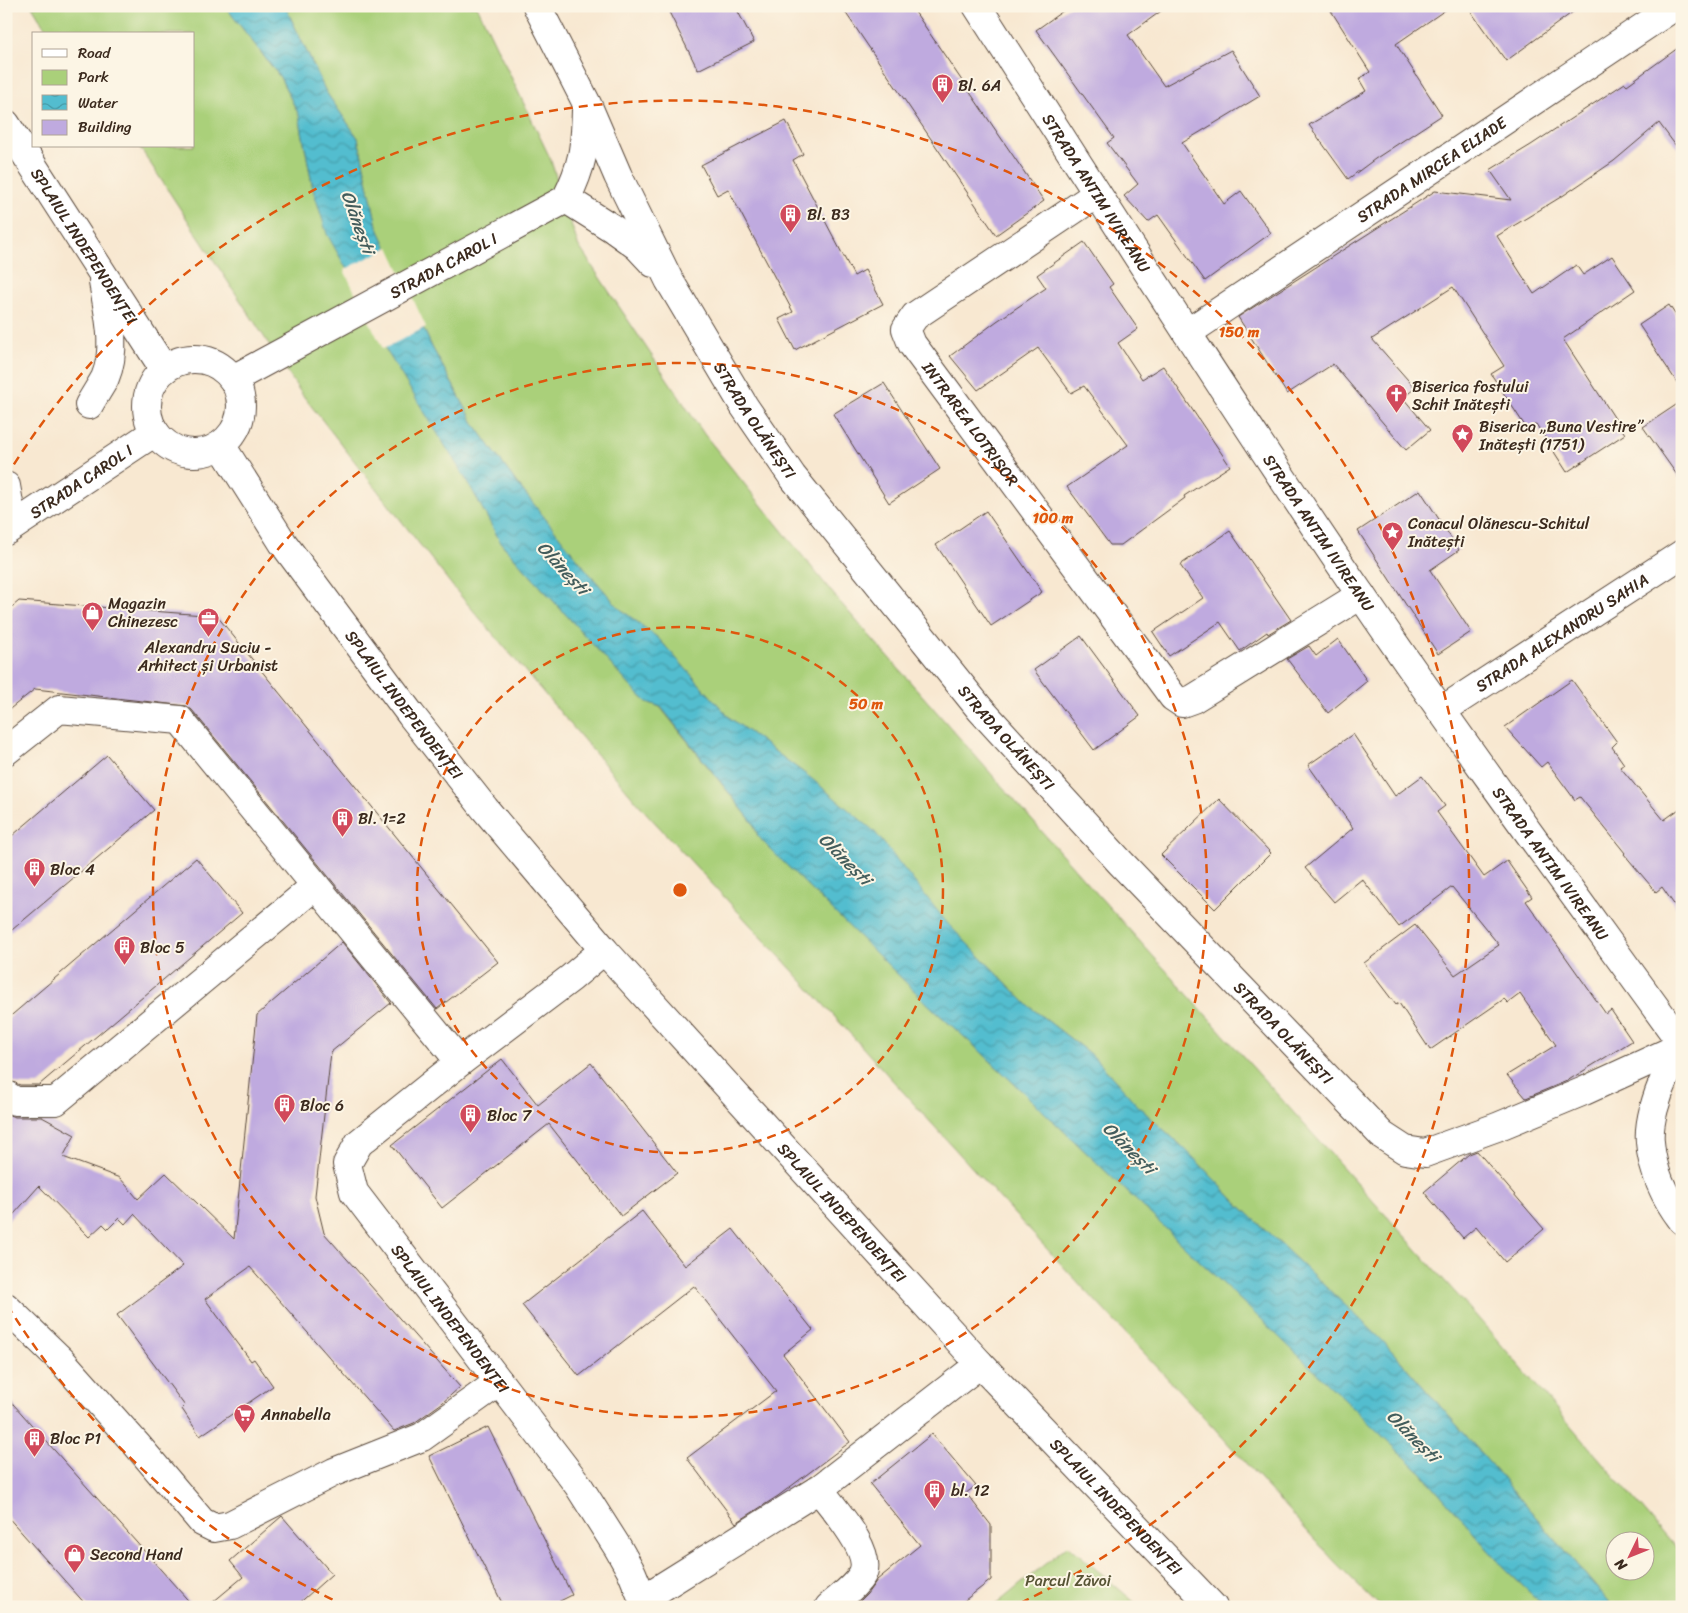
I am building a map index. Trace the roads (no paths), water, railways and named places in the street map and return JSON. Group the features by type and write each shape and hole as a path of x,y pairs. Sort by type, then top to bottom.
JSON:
{"street":[{"name":"STRADA OLĂNEȘTI","path":"537,6 587,104 618,176 669,280 744,406 792,476 980,709 1121,863 1382,1135 1405,1150 1425,1153 1497,1127 1575,1095 1682,1046"},
{"name":"STRADA MIRCEA ELIADE","path":"1187,333 1675,6"},
{"name":"STRADA ANTIM IVIREANU","path":"988,10 1097,194 1361,595 1441,711 1682,1046"},
{"path":"587,104 586,138 583,158 566,199 637,246 669,280"},
{"name":"SPLAIUL INDEPENDENȚEI","path":"6,124 164,369"},
{"name":"INTRAREA LOTRIȘOR","path":"1097,194 915,316 906,329 912,344 1173,697 1182,702 1193,699 1361,595"},
{"name":"STRADA CAROL I","path":"233,379 566,199"},
{"path":"89,405 105,376 109,359 111,333 102,273"},
{"path":"192,358 208,360 222,368 233,379 239,392 241,407 239,422 232,434 221,445 207,451 193,453 178,450 165,443 155,432 148,419 146,406 148,392 154,379 164,369 177,361 192,358"},
{"name":"STRADA CAROL I","path":"10,528 155,432"},
{"name":"SPLAIUL INDEPENDENȚEI","path":"221,445 283,543 412,715 485,809 604,950 980,1364 1213,1607"},
{"path":"6,486 10,528"},
{"name":"STRADA ALEXANDRU SAHIA","path":"1441,711 1682,554"},
{"path":"6,752 59,710 180,720 460,1062"},
{"path":"6,1095 15,1101 56,1101 315,886"},
{"name":"SPLAIUL INDEPENDENȚEI","path":"604,950 571,978 460,1062 359,1143 347,1164 354,1192 578,1486 618,1548 632,1573 645,1603 819,1489 980,1364"},
{"path":"1682,1046 1665,1078 1653,1112 1650,1141 1657,1176 1670,1205 1682,1220"},
{"path":"6,1307 68,1367 202,1522 214,1528 230,1525 334,1472 422,1437 499,1382"},
{"path":"819,1489 858,1542 864,1560 863,1574 851,1588 829,1607"}],"water":[{"name":"Olănești","path":"225,6 285,6 326,92 358,138 377,226 432,347 475,425 516,482 619,608 658,638 730,718 812,779 874,831 948,924 1030,1007 1094,1057 1139,1107 1382,1340 1613,1607 1545,1607 1503,1567 1422,1473 979,1050 934,1010 767,846 758,836 753,823 661,707 647,702 635,691 501,543 470,486 386,350 350,275 327,234 313,189 299,115 280,77"}],"place":[{"name":"Bl. 6A","path":"942,104"},
{"name":"Bl. B3","path":"791,233"},
{"name":"Biserica fostului Schit Inătești","path":"1396,414"},
{"name":"Biserica „Buna Vestire” Inătești (1751)","path":"1463,454"},
{"name":"Conacul Olănescu-Schitul Inătești","path":"1392,551"},
{"name":"Magazin Chinezesc","path":"92,631"},
{"name":"Alexandru Suciu - Arhitect și Urbanist","path":"208,637"},
{"name":"Bl. 1=2","path":"342,837"},
{"name":"Bloc 4","path":"34,888"},
{"name":"Bloc 5","path":"124,966"},
{"name":"Bloc 6","path":"284,1124"},
{"name":"Bloc 7","path":"471,1134"},
{"name":"Annabella","path":"245,1433"},
{"name":"Bloc P1","path":"34,1457"},
{"name":"bl. 12","path":"935,1509"},
{"name":"Second Hand","path":"74,1573"}],"park label":[{"name":"Parcul Zăvoi","path":"1068,1580"}]}
